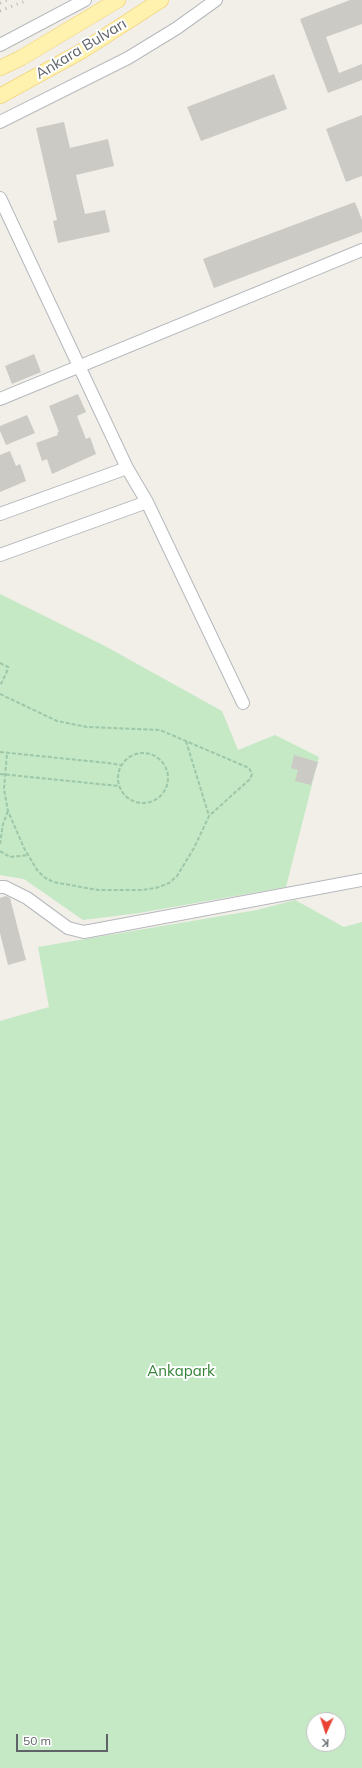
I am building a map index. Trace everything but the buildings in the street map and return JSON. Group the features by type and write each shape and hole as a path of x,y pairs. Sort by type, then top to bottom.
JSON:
{"main road":[{"name":"Ankara Bulvarı","path":"0,68 21,58 118,0"},
{"name":"Ankara Bulvarı","path":"0,96 82,51 161,0"}],"street":[{"path":"0,45 85,0"},
{"path":"0,122 128,58 177,28 216,0"},
{"path":"0,198 127,468 147,502 244,703"},
{"path":"0,399 362,250"},
{"path":"0,514 127,468"},
{"path":"0,555 147,502"},
{"path":"0,887 6,887 27,898 68,928 84,932 362,880"}],"path":[{"path":"0,663 8,667 8,670 0,686"},
{"path":"0,694 57,721 87,727 160,730 252,770 250,779 209,816 194,848 177,876 169,883 156,888 114,891 98,890 53,882 38,870 29,856 8,811 5,799 7,753"},
{"path":"186,741 209,816"},
{"path":"0,752 121,765"},
{"path":"144,753 160,759 168,774 168,783 159,798 142,804 134,802 126,797 119,786 118,773 121,765 127,759 144,753"},
{"path":"0,774 119,786"},
{"path":"0,844 3,824 8,811"},
{"path":"0,851 10,857 29,856"}],"green space":[{"path":"0,594 103,645 222,711 238,750 275,735 319,757 286,887 139,913 83,920 24,879 0,875"},
{"name":"Ankapark","path":"295,900 344,927 362,922 362,1768 0,1768 0,1021 49,1007 38,947 257,910"}],"railway":[{"path":"0,3 7,0"},
{"path":"0,11 28,0"}]}
